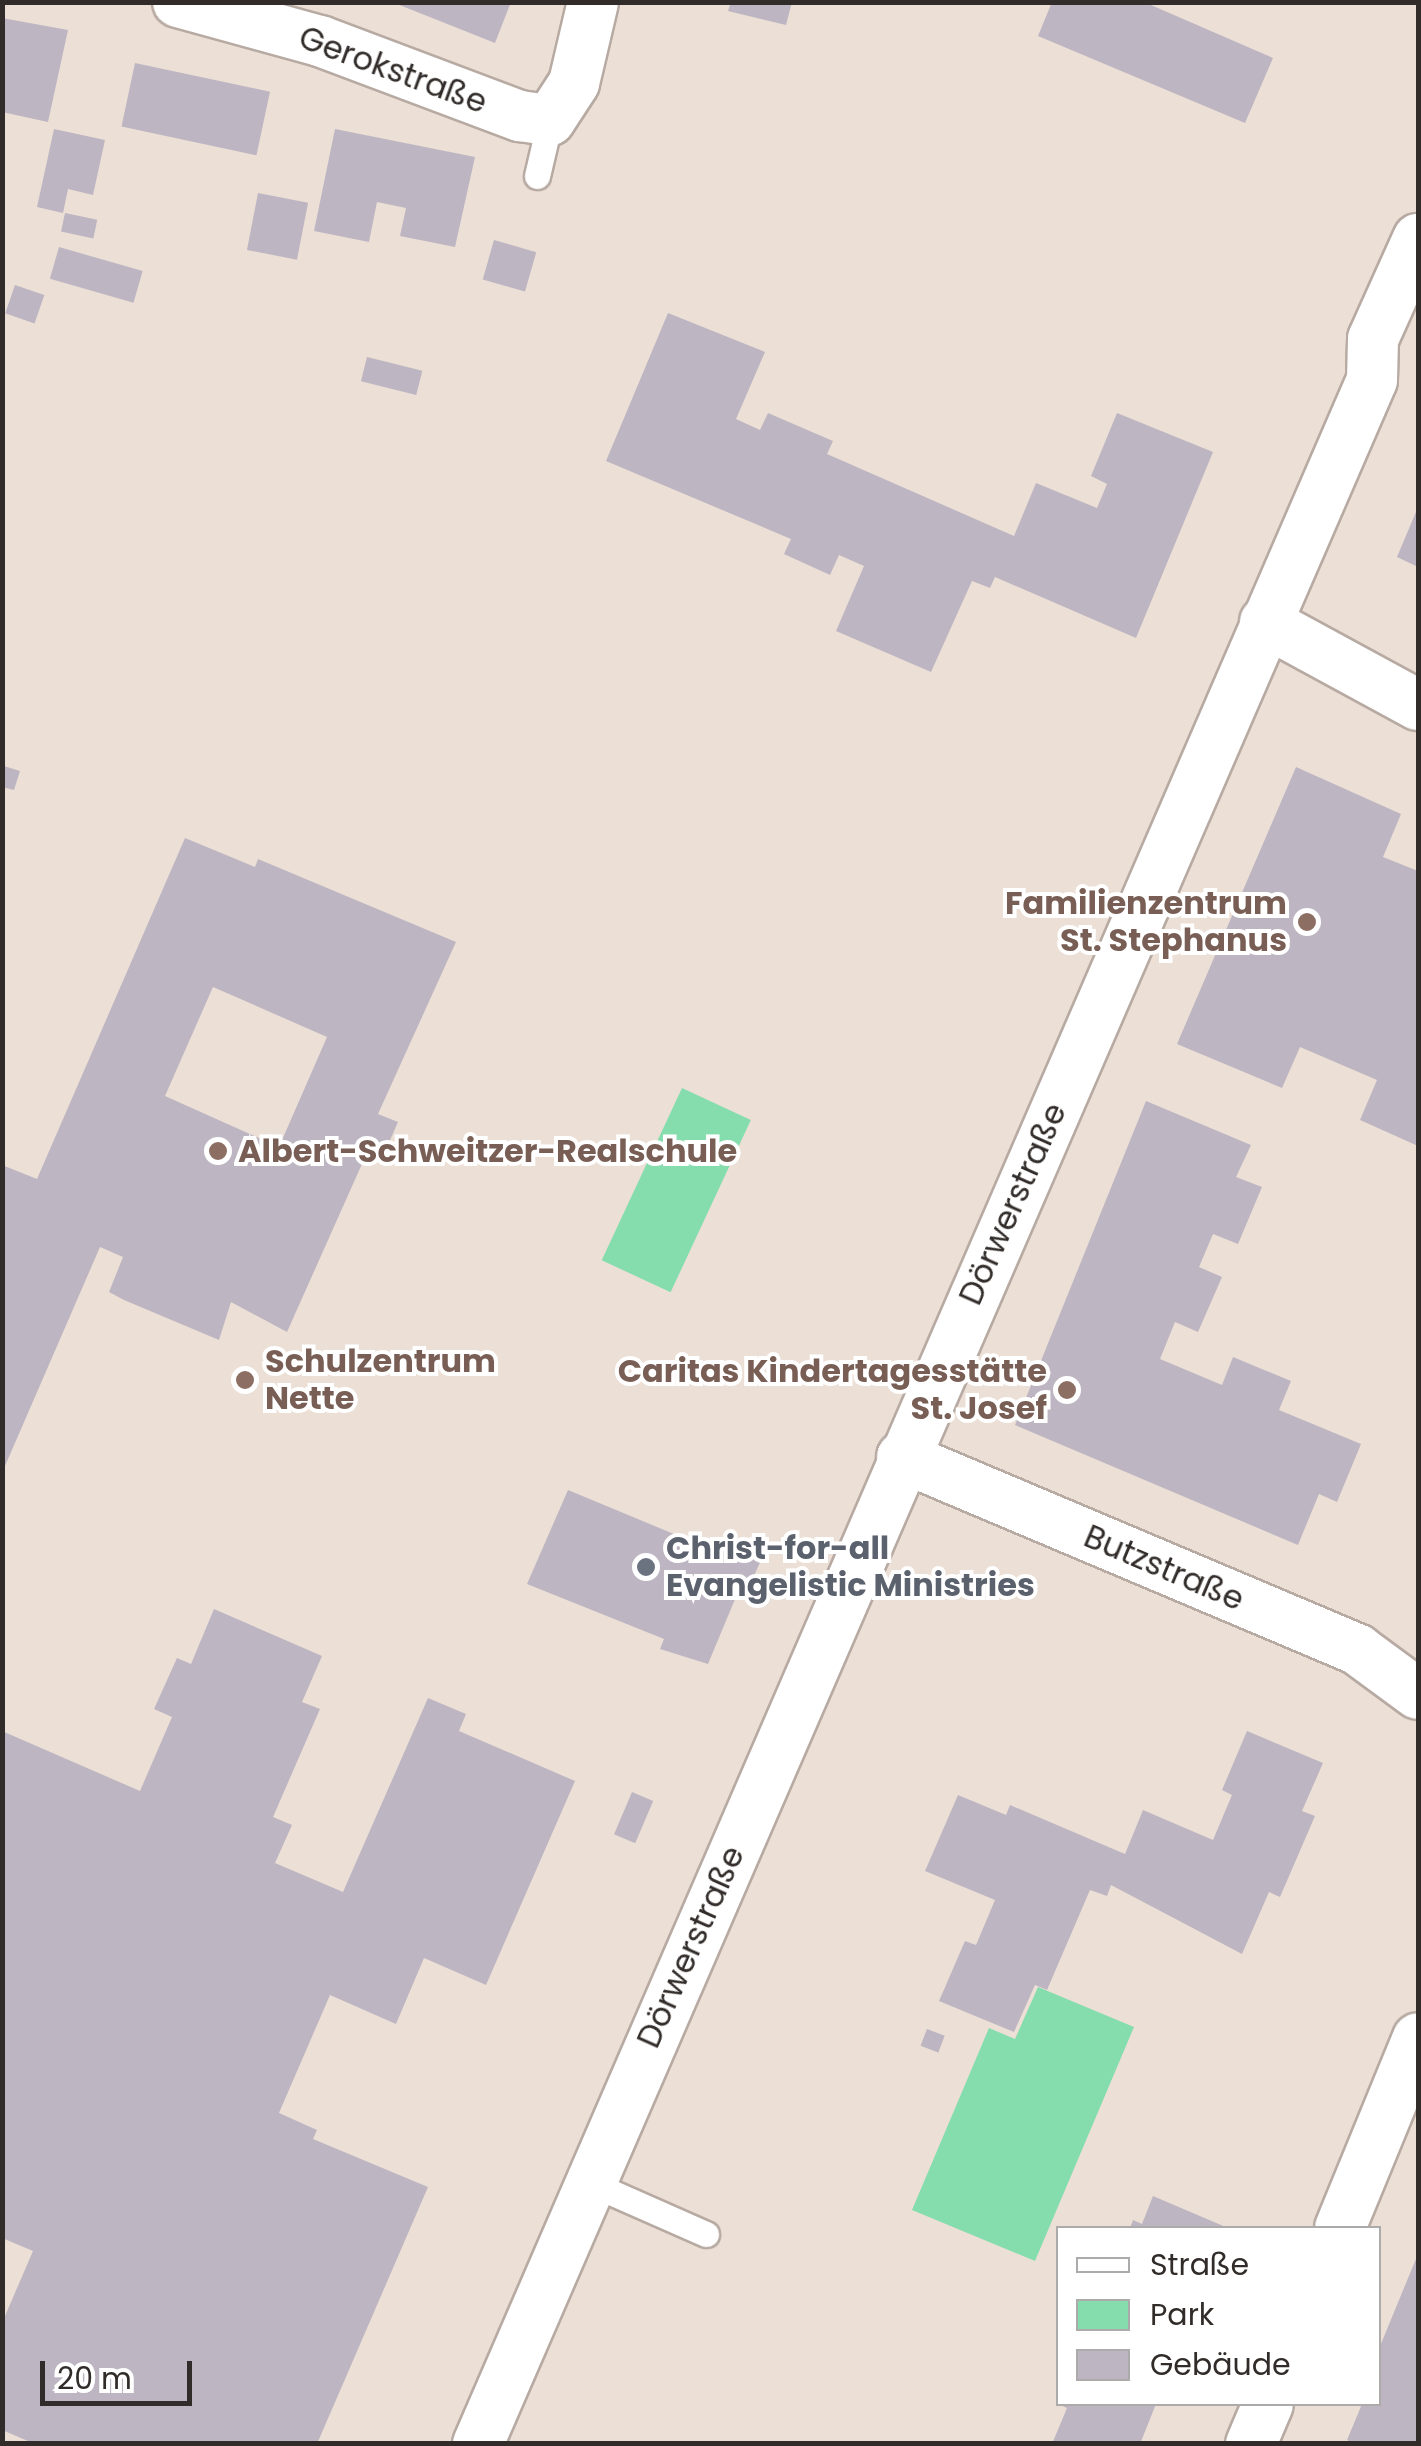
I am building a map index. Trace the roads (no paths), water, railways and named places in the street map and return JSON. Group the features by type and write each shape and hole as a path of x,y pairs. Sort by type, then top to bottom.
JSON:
{"street":[{"name":"Gerokstraße","path":"178,2 320,41 520,116 550,120"},
{"path":"550,120 574,82 594,2"},
{"name":"Dörwerstraße","path":"478,2444 588,2182 1372,380 1373,339 1418,238"},
{"path":"1265,622 1418,705"},
{"name":"Butzstraße","path":"902,1458 1358,1650 1418,1694"},
{"path":"1341,2226 1418,2038"},
{"path":"1251,2444 1267,2406"}],"lane":[{"path":"537,176 550,120"},
{"path":"588,2182 706,2234"}],"place":[{"name":"Familienzentrum St. Stephanus","path":"1307,922"},
{"name":"Albert-Schweitzer-Realschule","path":"218,1151"},
{"name":"Schulzentrum Nette","path":"245,1380"},
{"name":"Caritas Kindertagesstätte St. Josef","path":"1067,1390"},
{"name":"Christ-for-all Evangelistic Ministries","path":"646,1567"}]}
